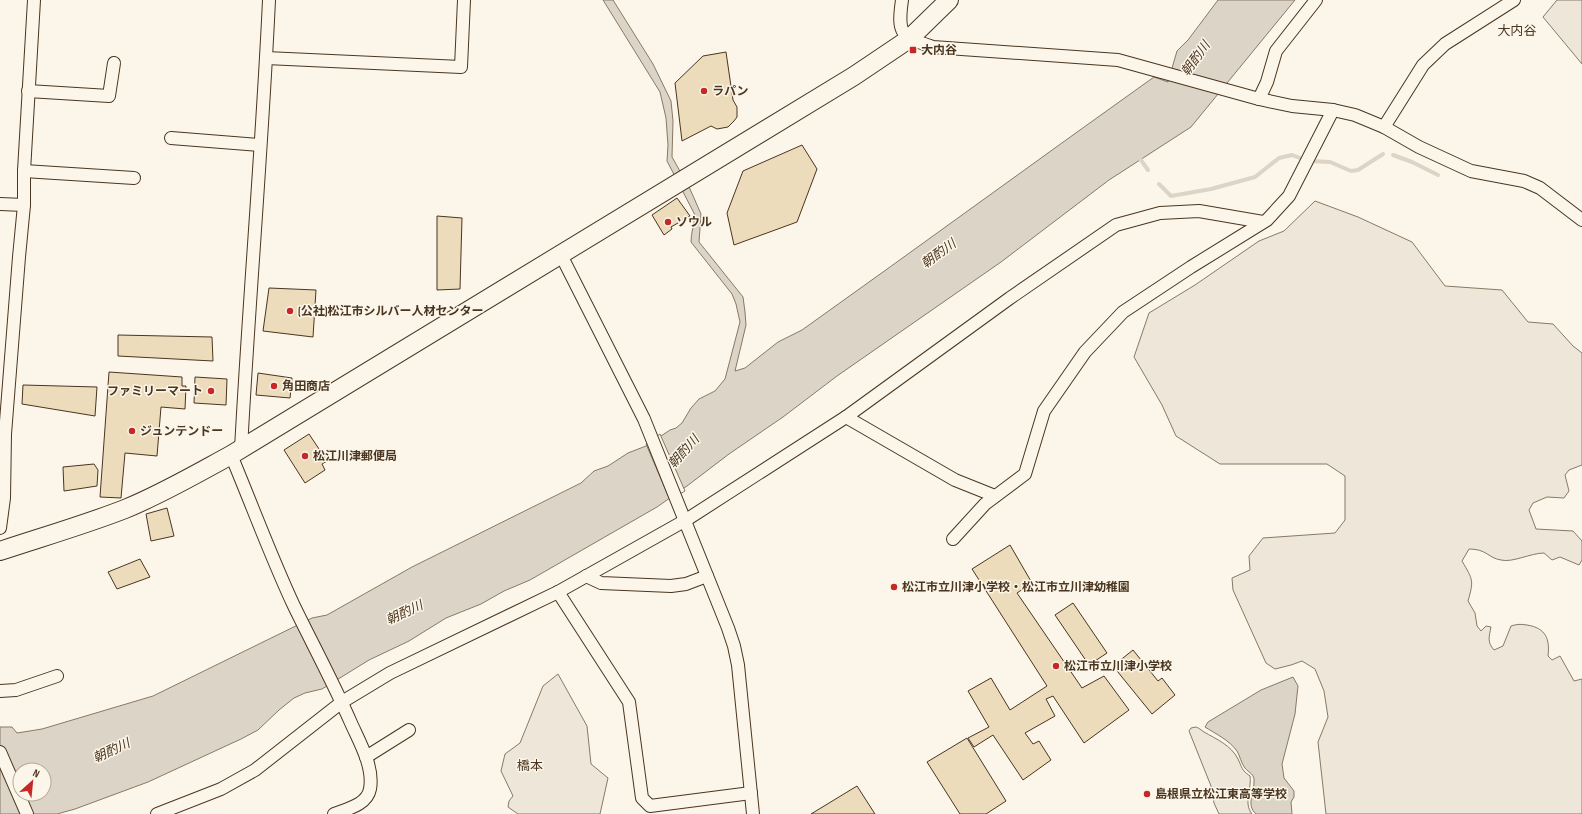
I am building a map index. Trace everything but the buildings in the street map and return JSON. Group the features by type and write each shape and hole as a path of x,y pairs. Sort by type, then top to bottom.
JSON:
{"street":[{"path":"0,528 4,498 5,434 24,206 24,171 34,0"},
{"path":"269,0 248,324 236,452 294,605 340,698 366,756 370,775 370,789 368,796 359,804 334,814"},
{"path":"266,58 461,67 464,0"},
{"path":"902,0 900,14 901,28 909,39 933,48 1118,60 1259,99 1292,106 1333,110 1355,115 1384,127 1419,147 1471,171 1524,181 1540,188 1582,220"},
{"path":"0,551 126,508 168,489 236,452 854,76 909,39 949,0"},
{"path":"1259,99 1267,82 1276,51 1316,0"},
{"path":"1384,127 1423,65 1445,44 1514,0"},
{"path":"28,91 109,96 114,63"},
{"path":"953,539 985,504 1025,474 1044,411 1085,352 1122,312 1267,220 1289,196 1333,110"},
{"path":"171,138 260,146"},
{"path":"24,171 134,178"},
{"path":"0,204 24,206"},
{"path":"157,814 221,789 255,770 340,698 558,592 846,417 1010,298 1116,225 1160,213 1199,211 1262,222"},
{"path":"561,255 644,419 728,628 738,665 753,814"},
{"path":"846,417 955,480 995,496"},
{"path":"586,576 601,583 671,586 686,584 707,576"},
{"path":"558,592 629,702 642,798 650,806 751,793"},
{"path":"0,691 16,690 56,676"},
{"path":"366,756 409,730"},
{"path":"0,752 27,814"}],"shaded area":[{"path":"1557,0 1582,0 1582,64 1543,17"},
{"path":"1315,201 1358,217 1412,242 1445,286 1502,290 1528,322 1553,324 1573,346 1582,353 1582,465 1569,470 1565,475 1569,491 1564,498 1547,497 1533,503 1529,510 1536,529 1573,531 1582,541 1582,560 1579,565 1560,557 1552,560 1544,553 1539,553 1505,561 1497,559 1480,550 1469,549 1462,561 1470,576 1472,584 1468,601 1475,613 1477,626 1481,631 1486,626 1491,627 1489,642 1494,650 1503,646 1511,626 1521,624 1533,626 1545,635 1548,644 1548,656 1552,660 1560,656 1574,681 1582,679 1582,814 1326,814 1318,742 1328,717 1324,691 1315,669 1302,661 1275,669 1266,663 1233,590 1232,578 1250,570 1249,556 1263,538 1335,533 1345,520 1345,476 1327,464 1220,464 1176,436 1162,405 1134,357 1149,313 1195,285 1259,241 1284,231"},
{"path":"558,674 587,726 591,764 608,778 600,814 518,814 508,807 509,801 513,796 501,771 505,754 520,743 543,686"},
{"path":"1196,727 1223,743 1231,750 1238,759 1243,770 1250,776 1248,805 1252,814 1219,814 1214,803 1211,786 1189,731 1191,728"}],"water":[{"name":"朝酌川","path":"603,0 613,0 653,64 671,101 673,121 672,157 690,189 701,214 699,242 743,297 746,325 735,371 745,368 778,342 802,330 1154,77 1168,82 1177,51 1188,40 1218,0 1295,0 1191,127 1109,180 1001,262 837,376 783,417 729,454 657,507 530,580 504,591 481,604 446,618 409,641 369,660 322,689 305,693 294,698 258,730 241,739 148,782 75,809 57,814 0,814 0,727 12,727 17,733 42,729 153,696 312,618 327,615 412,567 581,483 594,471 608,466 628,453 646,446 670,430 676,428 682,423 691,408 699,399 715,391 725,379 740,322 732,294 691,242 695,215 667,161 668,145 666,118 660,92"},
{"path":"1293,677 1298,686 1295,714 1282,764 1284,778 1294,791 1294,797 1291,802 1292,814 1256,814 1251,807 1254,786 1253,775 1244,766 1234,747 1205,727 1208,722 1261,690"}],"pier":[{"path":"660,434 685,491 670,500 646,444"}],"waterway":[{"path":"1311,161 1330,162 1351,171 1358,170 1383,154"},
{"path":"1159,184 1171,196 1211,189 1255,177 1279,158 1292,155 1300,158"},
{"path":"1393,155 1412,162 1438,175"},
{"path":"1138,156 1148,170"}],"place":[{"name":"大内谷","path":"913,50"},
{"name":"ラパン","path":"704,91"},
{"name":"ソウル","path":"668,222"},
{"name":"(公社)松江市シルバー人材センター","path":"290,311"},
{"name":"角田商店","path":"274,386"},
{"name":"ファミリーマート","path":"211,391"},
{"name":"ジュンテンドー","path":"132,431"},
{"name":"松江川津郵便局","path":"305,456"},
{"name":"松江市立川津小学校・松江市立川津幼稚園","path":"894,587"},
{"name":"松江市立川津小学校","path":"1056,666"},
{"name":"島根県立松江東高等学校","path":"1147,794"}],"district":[{"name":"大内谷","path":"1517,30"},
{"name":"橋本","path":"530,765"}]}
